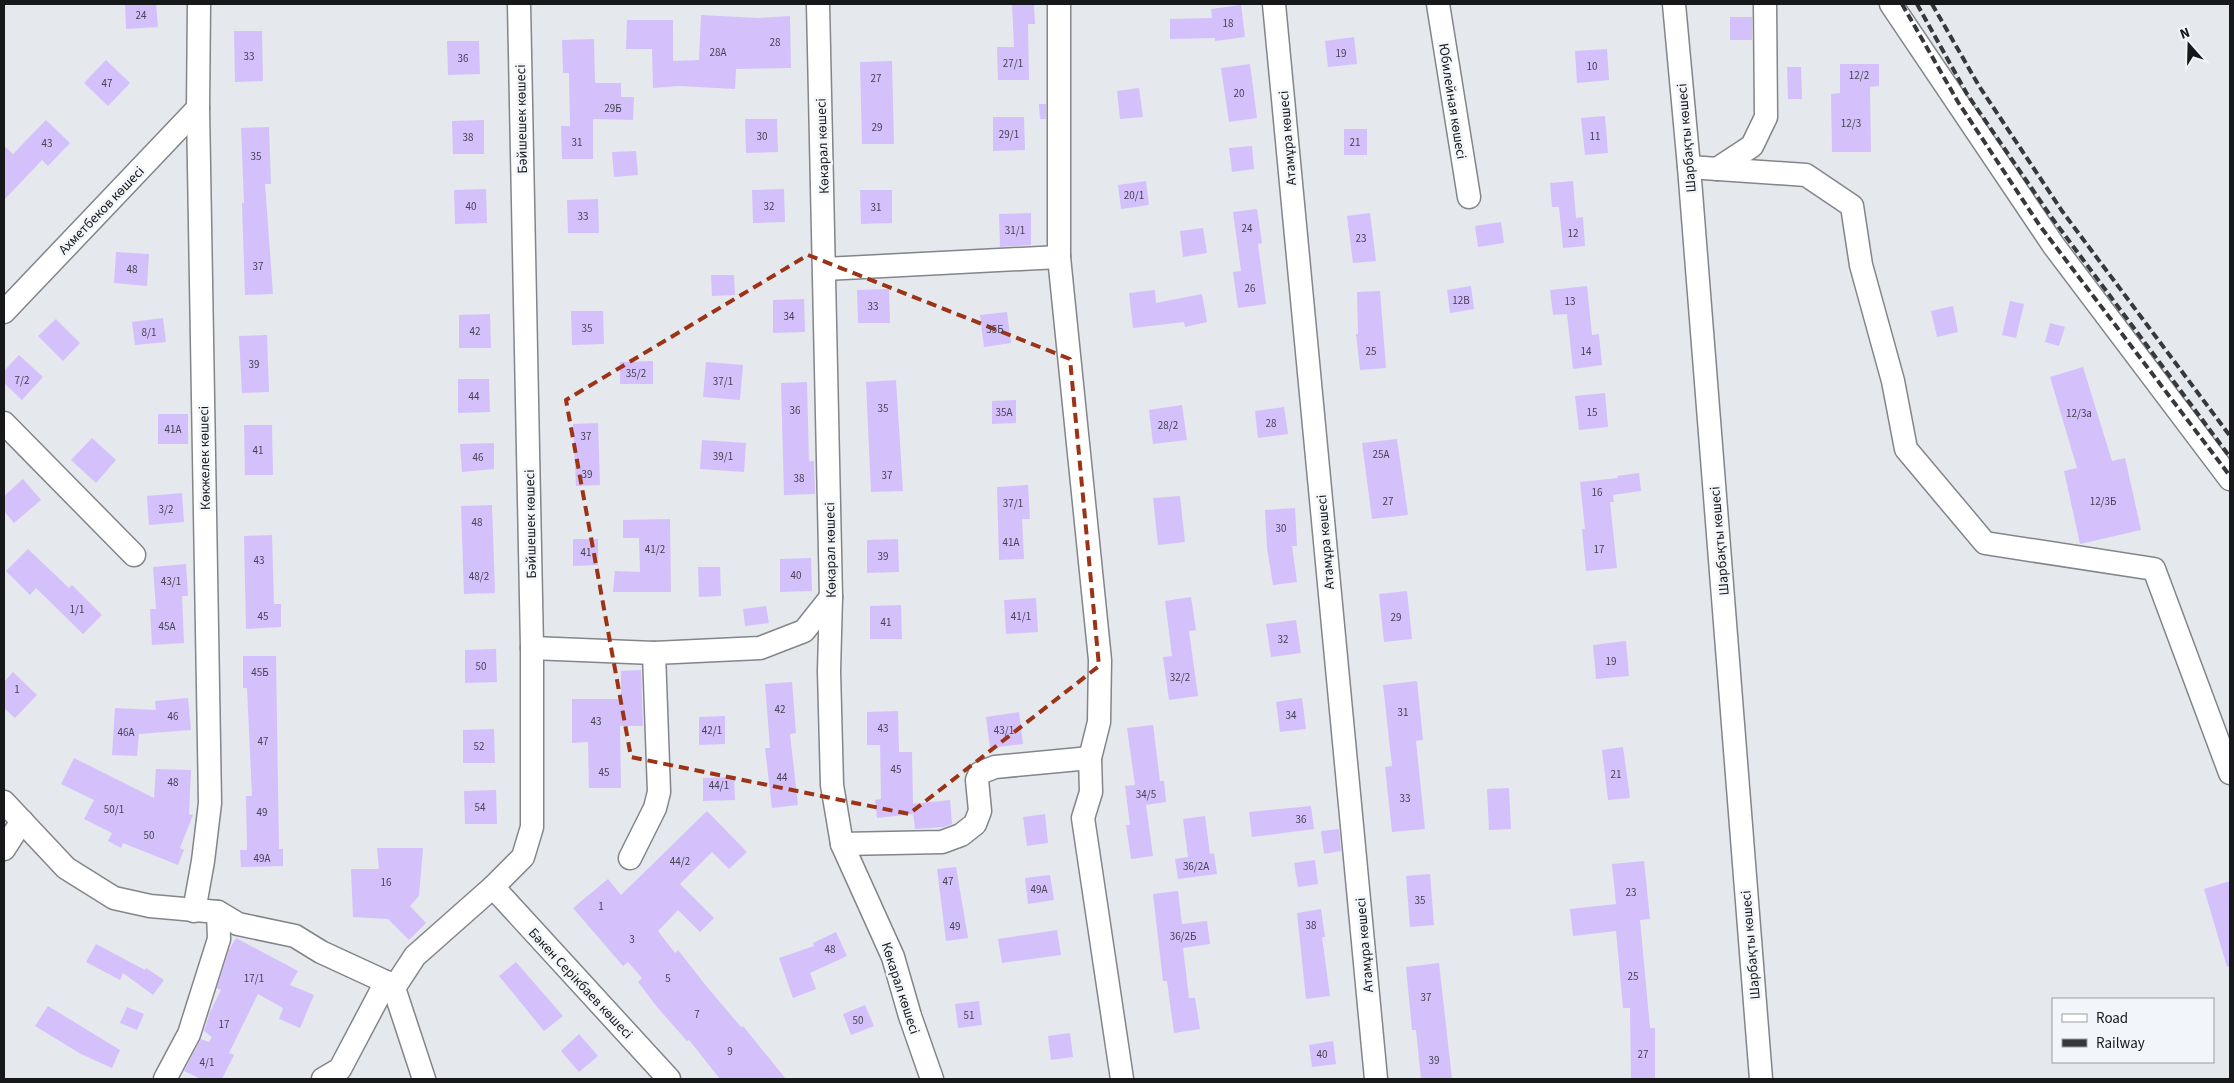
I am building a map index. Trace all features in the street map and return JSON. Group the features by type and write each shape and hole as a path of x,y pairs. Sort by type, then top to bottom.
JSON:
{"street":[{"name":"Көкжелек көшесі","path":"194,911 203,861 210,803 198,108 199,4"},
{"name":"Бәйшешек көшесі","path":"323,1079 340,1068 390,985 415,956 524,857 532,827 532,648 519,4"},
{"name":"Көкарал көшесі","path":"818,4 831,597 829,671 832,784 842,844 893,957 910,1016 932,1079"},
{"path":"1059,4 1059,258 1100,660 1099,722 1090,758 1091,792 1083,818 1122,1079"},
{"name":"Атамұра көшесі","path":"1274,4 1376,1079"},
{"name":"Юбилейная көшесі","path":"1438,4 1469,197"},
{"name":"Шарбақты көшесі","path":"1674,4 1689,167 1761,1079"},
{"path":"1717,169 1752,146 1766,117 1764,4"},
{"path":"1891,4 2054,246 2230,479"},
{"name":"Ахметбеков көшесі","path":"4,312 198,108"},
{"path":"1689,167 1806,174 1852,206 1861,265 1893,381 1906,449 1985,544 2154,569 2230,773"},
{"path":"825,269 1059,258"},
{"path":"4,423 134,555"},
{"path":"532,648 654,653 760,648 804,631 831,597"},
{"path":"630,858 655,808 659,792 654,653"},
{"path":"842,844 942,842 961,834 974,824 980,812 977,780 980,773 995,768 1090,758"},
{"path":"4,802 66,868 114,898 150,906 218,912 238,924 295,936 320,952 390,985 424,1079"},
{"path":"4,849 22,821"},
{"name":"Бәкен Серікбаев көшесі","path":"493,887 669,1079"},
{"path":"165,1079 189,1034 195,1017 219,939 218,912"}],"highlighted area":[{"path":"808,255 1070,359 1099,666 909,814 631,757 566,400"}],"building":[{"path":"125,4 156,4 158,27 126,29"},
{"path":"1012,4 1034,4 1035,24 1028,24 1029,80 998,80 997,47 1014,47"},
{"path":"1241,5 1245,37 1215,41 1215,38 1170,39 1170,19 1212,18 1211,9"},
{"path":"701,15 758,18 790,16 791,68 736,69 735,89 679,86 653,88 652,49 626,49 627,20 673,20 673,61 699,60"},
{"path":"1730,17 1752,17 1752,40 1730,40"},
{"path":"234,31 262,31 263,81 235,82"},
{"path":"1354,37 1357,64 1328,67 1325,41"},
{"path":"594,39 595,83 621,83 621,97 634,97 633,120 593,119 593,159 562,159 561,126 570,126 569,73 563,73 562,40"},
{"path":"447,41 479,41 480,74 448,75"},
{"path":"1607,49 1609,80 1577,83 1575,51"},
{"path":"106,60 130,83 108,106 84,83"},
{"path":"892,61 894,144 862,144 860,62"},
{"path":"1250,64 1257,118 1229,122 1221,68"},
{"path":"1840,64 1879,64 1879,86 1870,87 1871,152 1832,152 1831,94 1840,93"},
{"path":"1787,67 1801,67 1802,99 1788,99"},
{"path":"1139,88 1143,117 1120,119 1117,91"},
{"path":"1039,104 1046,104 1046,119 1040,119"},
{"path":"1605,116 1608,153 1585,155 1581,118"},
{"path":"993,117 1024,117 1025,150 993,151"},
{"path":"745,119 777,119 778,152 746,153"},
{"path":"46,120 70,143 48,166 42,160 4,200 4,146 13,154"},
{"path":"484,120 484,154 453,154 452,121"},
{"path":"269,127 271,184 265,184 273,294 245,295 241,128"},
{"path":"1344,129 1367,129 1367,155 1344,155"},
{"path":"1252,146 1254,169 1232,172 1229,148"},
{"path":"636,151 638,175 614,177 612,152"},
{"path":"1146,181 1149,205 1121,209 1118,185"},
{"path":"1573,181 1576,218 1583,217 1585,246 1563,248 1559,207 1552,207 1550,183"},
{"path":"486,189 487,223 455,224 454,190"},
{"path":"784,189 785,222 753,223 752,190"},
{"path":"860,190 892,190 892,223 861,224"},
{"path":"598,199 599,233 568,233 567,200"},
{"path":"1257,209 1262,243 1258,244 1266,304 1238,308 1233,272 1241,271 1233,212"},
{"path":"1031,213 1031,245 1000,247 999,214"},
{"path":"1370,213 1376,261 1353,263 1347,216"},
{"path":"1501,222 1504,243 1478,247 1475,226"},
{"path":"1203,228 1207,253 1183,257 1180,231"},
{"path":"116,252 149,254 147,286 114,283"},
{"path":"711,275 734,275 735,295 712,296"},
{"path":"1471,286 1474,309 1450,313 1447,290"},
{"path":"1587,286 1592,335 1599,334 1602,365 1573,369 1567,314 1553,315 1550,290"},
{"path":"889,289 890,323 858,323 857,290"},
{"path":"1155,290 1156,303 1202,294 1207,322 1185,327 1184,322 1133,328 1129,293"},
{"path":"1380,291 1386,368 1360,370 1356,334 1358,334 1357,292"},
{"path":"804,299 805,332 773,333 773,300"},
{"path":"2010,301 2024,304 2016,338 2002,335"},
{"path":"1953,306 1958,332 1937,337 1931,311"},
{"path":"571,311 603,311 604,344 572,345"},
{"path":"1007,312 1011,343 984,347 980,315"},
{"path":"490,314 491,348 459,348 459,315"},
{"path":"163,318 166,342 135,345 132,322"},
{"path":"56,319 80,343 63,361 38,336"},
{"path":"2050,323 2065,327 2059,346 2045,342"},
{"path":"267,335 269,392 242,393 239,336"},
{"path":"19,355 43,377 22,400 4,383 4,371"},
{"path":"653,361 653,384 620,384 620,362"},
{"path":"706,362 743,365 740,400 703,397"},
{"path":"2083,367 2112,461 2125,458 2141,530 2080,544 2064,471 2077,468 2050,377"},
{"path":"458,379 489,379 490,412 458,413"},
{"path":"896,380 903,491 871,492 866,382"},
{"path":"807,382 809,461 814,461 815,494 784,495 781,383"},
{"path":"1605,393 1608,427 1579,430 1575,396"},
{"path":"1016,400 1016,423 992,424 992,401"},
{"path":"1182,405 1187,440 1153,444 1149,410"},
{"path":"1284,407 1288,434 1258,438 1255,411"},
{"path":"158,414 188,414 188,444 158,444"},
{"path":"598,423 600,485 576,486 573,424"},
{"path":"244,425 272,425 273,475 245,475"},
{"path":"92,438 116,460 96,483 71,460"},
{"path":"1397,439 1408,515 1372,519 1362,443"},
{"path":"702,440 746,443 744,472 700,469"},
{"path":"494,443 494,469 462,472 460,444"},
{"path":"1639,473 1641,491 1613,495 1614,502 1610,502 1617,568 1586,571 1582,529 1585,529 1580,482 1618,478 1617,476"},
{"path":"23,479 41,500 14,523 4,511 4,496"},
{"path":"1028,485 1030,519 1022,519 1024,559 999,560 997,487"},
{"path":"182,493 184,522 149,525 147,496"},
{"path":"1180,496 1185,542 1158,545 1153,498"},
{"path":"492,505 495,593 464,594 461,506"},
{"path":"1295,508 1297,546 1292,546 1297,582 1273,585 1267,548 1265,510"},
{"path":"670,519 671,592 613,592 615,571 640,572 639,538 623,538 623,520"},
{"path":"272,535 274,604 281,604 281,627 246,629 244,536"},
{"path":"573,539 598,539 598,565 573,566"},
{"path":"898,539 899,572 867,573 867,540"},
{"path":"28,549 69,588 72,585 102,615 83,634 36,588 30,595 6,571"},
{"path":"811,558 812,591 780,592 780,559"},
{"path":"186,564 188,596 182,596 184,643 152,645 150,609 156,609 153,567"},
{"path":"698,567 720,567 721,596 699,597"},
{"path":"1407,591 1412,639 1384,642 1379,594"},
{"path":"1191,597 1196,630 1189,631 1198,696 1169,700 1163,657 1172,656 1165,601"},
{"path":"1036,598 1038,632 1006,634 1004,600"},
{"path":"901,605 902,639 870,639 870,606"},
{"path":"766,606 769,623 745,626 743,609"},
{"path":"1296,620 1301,653 1271,657 1266,624"},
{"path":"1626,641 1629,676 1596,679 1593,645"},
{"path":"496,649 497,682 465,683 465,650"},
{"path":"243,656 276,656 279,849 283,849 283,866 241,867 240,850 247,850 246,796 252,796 247,688 243,688"},
{"path":"641,670 643,726 620,726 621,788 589,788 588,742 572,743 572,699 621,699 621,671"},
{"path":"13,672 37,695 15,718 4,708 4,682"},
{"path":"1417,681 1423,740 1416,741 1425,829 1392,832 1385,767 1392,766 1383,685"},
{"path":"792,682 796,733 790,734 798,805 772,808 765,748 770,748 765,684"},
{"path":"188,698 191,730 139,734 137,756 112,755 115,708 156,710 155,701"},
{"path":"1302,698 1306,729 1280,732 1276,702"},
{"path":"898,711 899,752 912,752 913,804 950,800 952,824 944,827 915,829 913,812 913,814 877,818 875,800 881,799 880,745 867,745 867,712"},
{"path":"1019,712 1023,744 990,748 986,717"},
{"path":"725,716 725,744 699,745 699,717"},
{"path":"1153,725 1160,781 1164,781 1166,802 1146,805 1153,856 1131,859 1126,825 1130,825 1125,786 1135,785 1127,728"},
{"path":"494,729 495,763 463,763 463,730"},
{"path":"1623,747 1630,798 1608,800 1602,750"},
{"path":"74,758 154,798 156,769 191,770 189,814 193,815 180,848 184,850 178,865 123,843 121,848 108,841 112,833 84,819 94,800 61,784"},
{"path":"734,777 735,800 703,801 703,778"},
{"path":"1509,788 1511,829 1489,830 1487,789"},
{"path":"496,790 497,824 465,824 464,791"},
{"path":"1311,806 1314,829 1252,837 1249,812"},
{"path":"707,811 747,852 729,869 712,852 680,884 714,918 700,932 678,910 658,931 675,953 678,950 707,987 741,1027 743,1026 786,1079 720,1079 689,1040 687,1041 657,1007 638,982 642,978 628,962 623,966 573,908 608,879 621,895"},
{"path":"1045,814 1048,843 1027,846 1023,817"},
{"path":"1205,816 1210,854 1214,853 1217,874 1178,879 1175,859 1188,857 1183,819"},
{"path":"1339,829 1341,851 1324,854 1321,831"},
{"path":"377,848 423,848 419,896 410,906 426,923 409,940 388,919 353,917 351,869 379,869"},
{"path":"1315,860 1318,884 1298,887 1294,863"},
{"path":"1644,861 1650,919 1640,920 1650,1028 1655,1028 1655,1079 1631,1079 1630,1008 1623,1008 1616,931 1573,936 1570,909 1616,904 1612,864"},
{"path":"956,867 968,938 946,941 937,869"},
{"path":"1430,874 1434,925 1410,927 1406,876"},
{"path":"1050,875 1054,900 1028,904 1025,878"},
{"path":"2230,881 2230,966 2227,967 2204,889"},
{"path":"1178,891 1182,924 1207,921 1210,944 1183,948 1189,998 1195,998 1200,1029 1174,1033 1167,981 1163,981 1153,894"},
{"path":"1321,909 1325,937 1322,937 1330,996 1306,999 1297,913"},
{"path":"1057,930 1061,955 1002,963 998,939"},
{"path":"836,932 847,956 810,973 816,989 793,998 779,958 814,946 813,943"},
{"path":"236,938 298,971 290,985 314,995 300,1028 279,1019 283,1008 258,994 229,1053 234,1055 222,1079 201,1079 184,1071 201,1039 209,1042 212,1037 204,1031 210,1012 221,990 217,988 229,950"},
{"path":"96,944 145,970 146,968 164,980 153,995 123,973 120,980 86,962"},
{"path":"516,962 563,1016 544,1031 499,976"},
{"path":"1439,963 1452,1079 1421,1079 1416,1030 1412,1030 1406,967"},
{"path":"979,1001 982,1025 958,1028 955,1004"},
{"path":"865,1005 874,1026 851,1035 843,1014"},
{"path":"48,1006 120,1050 112,1068 81,1054 35,1026"},
{"path":"127,1007 144,1014 137,1030 120,1023"},
{"path":"1070,1033 1073,1057 1051,1060 1048,1036"},
{"path":"579,1034 598,1056 579,1072 561,1051"},
{"path":"1333,1041 1336,1064 1312,1067 1309,1045"}],"railway":[{"path":"1902,4 1958,102 2040,226 2230,476"},
{"path":"1917,4 1967,94 2052,218 2230,457"},
{"path":"1932,4 1979,86 2062,211 2230,436"}]}
